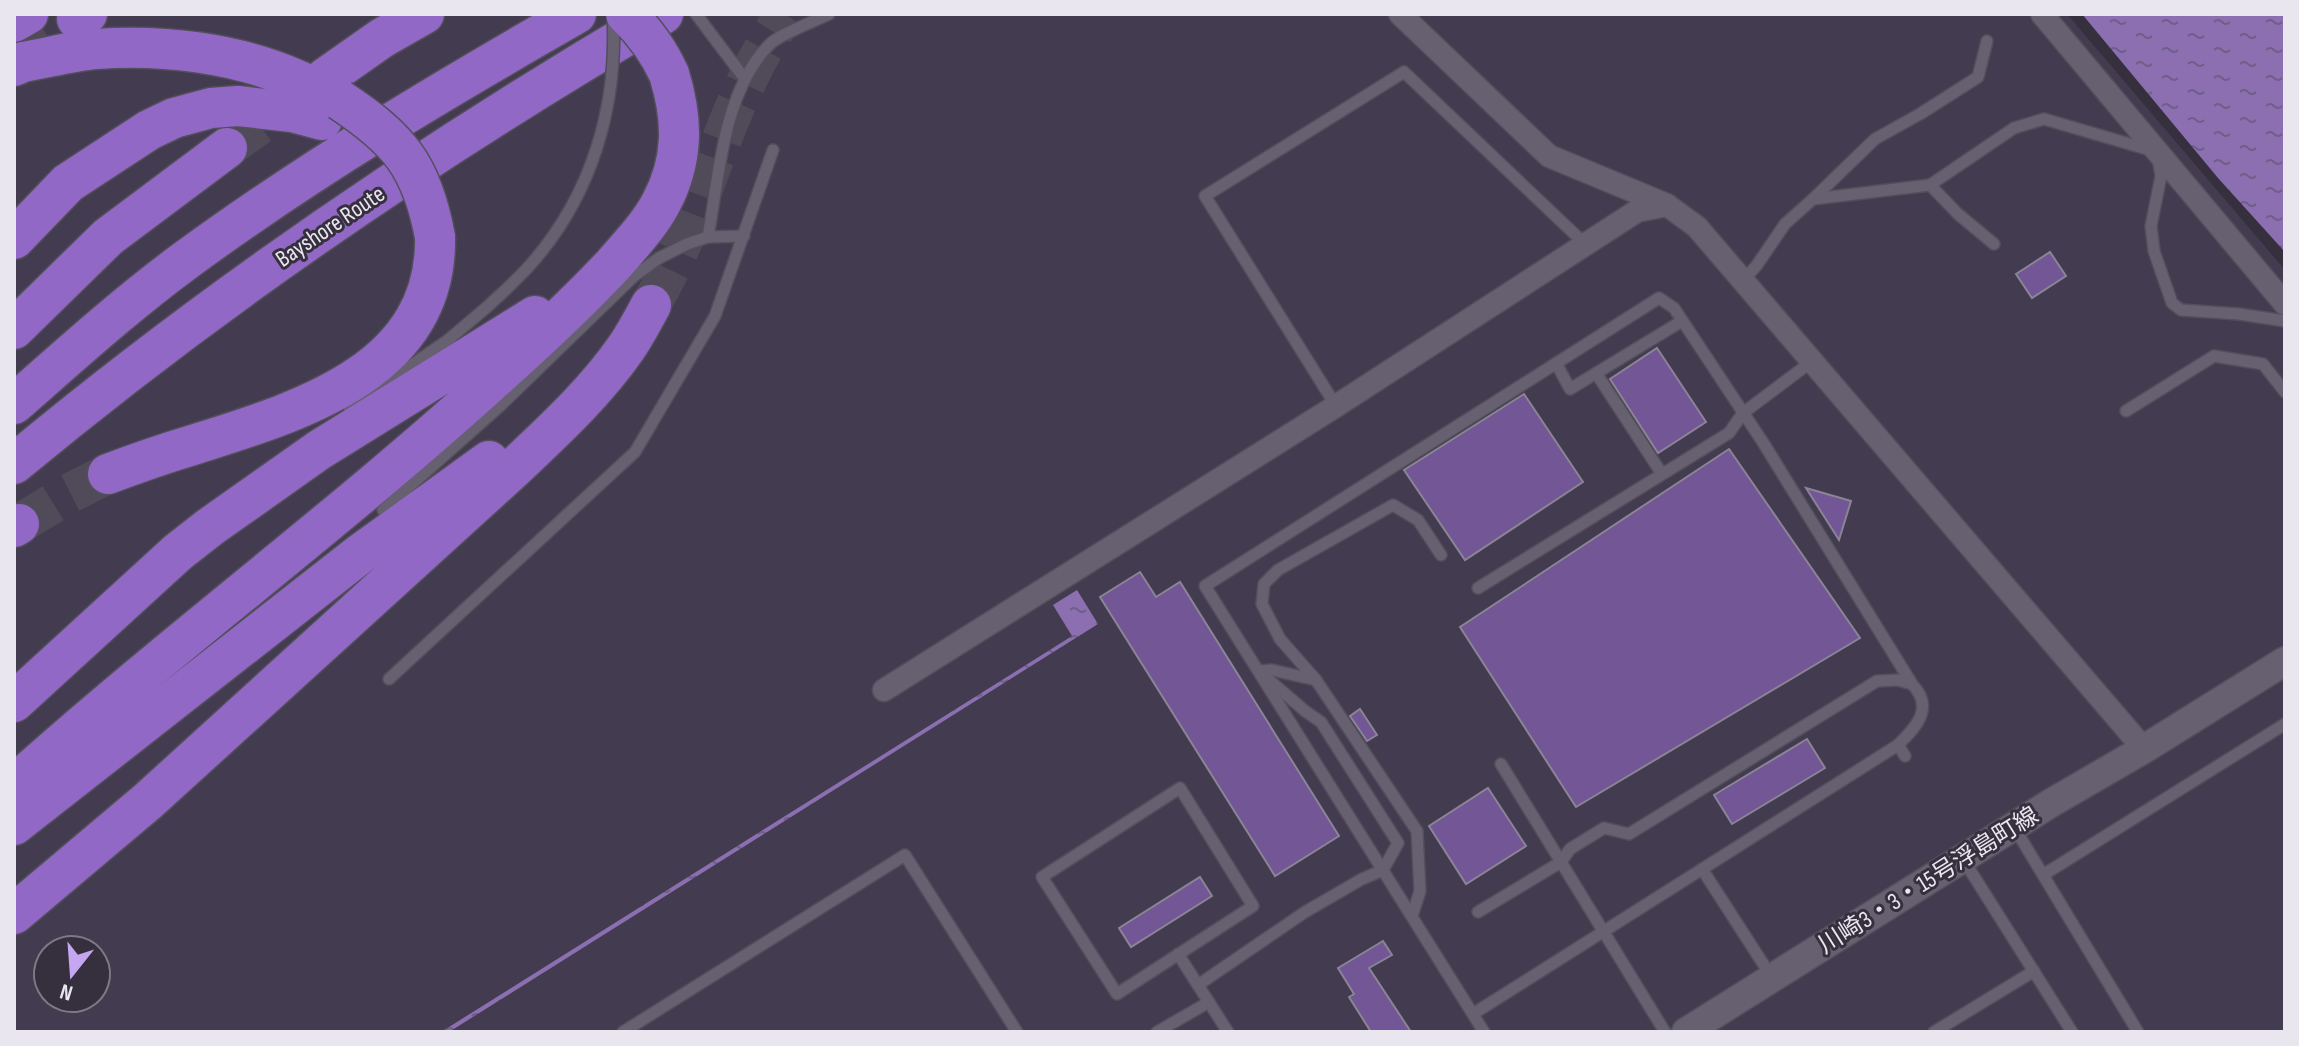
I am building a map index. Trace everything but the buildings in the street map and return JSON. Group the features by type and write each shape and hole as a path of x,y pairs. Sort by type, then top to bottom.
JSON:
{"highway":[{"path":"14,22 28,14"},
{"path":"14,239 68,183 174,118 211,108 238,106 292,112 329,99 382,38 424,14"},
{"path":"14,404 86,340 185,261 331,160 576,14"},
{"path":"14,785 427,438 557,322 639,235 662,201 671,178 681,126 677,99 657,49 626,14"},
{"name":"Bayshore Route","path":"14,464 211,308 360,204 511,105 663,14"},
{"path":"14,66 95,49 144,48 200,53 249,63 293,78 329,99 348,134 369,150 390,175 424,239 399,316 382,347 357,376 306,406 108,474"},
{"path":"14,255 125,146"},
{"path":"14,329 108,237 227,148"},
{"path":"14,678 210,527 319,450 553,304 639,235"},
{"path":"14,914 148,801 512,470 588,395 627,346 651,305"},
{"path":"17,843 246,643 405,521 570,401 596,380 627,346"},
{"path":"14,702 178,552"}],"street":[{"path":"1400,14 1549,156 1667,205 1697,227 2144,749"},
{"path":"2042,14 2285,304"},
{"path":"884,690 1336,406 1637,211 1667,205"},
{"name":"川崎3・3・15号浮島町線","path":"1686,1032 2014,826 2285,661"}],"lane":[{"path":"339,416 448,340 487,307 531,264 565,219 590,172 600,142 612,80 613,14"},
{"path":"696,14 745,79"},
{"path":"708,237 732,105 745,79 770,43 829,14"},
{"path":"1743,281 1785,224 1875,139 1978,77 1987,41"},
{"path":"1336,406 1205,196 1404,72 1585,244"},
{"path":"1813,199 1930,185 2014,128 2044,119 2157,152 2161,176 2151,226 2154,251 2172,303 2181,310 2285,321"},
{"path":"389,679 635,452 715,316 773,150"},
{"path":"1930,185 1994,244"},
{"path":"383,510 500,406 634,276 659,258 687,244 708,237 744,236"},
{"path":"1473,1014 1898,745 1916,727 1921,716 1922,699 1743,413 1674,308 1659,298 1205,586 1484,1032"},
{"path":"1556,363 1570,389 1682,321"},
{"path":"2126,411 2214,356 2263,364 2285,392"},
{"path":"1478,588 1729,433 1743,413 1811,362"},
{"path":"1596,373 1662,474"},
{"path":"210,527 292,454"},
{"path":"1412,916 1420,891 1417,831 1316,680 1280,639 1262,604 1264,584 1278,570 1393,505 1418,520 1441,555"},
{"path":"1259,671 1272,670 1316,680"},
{"path":"1198,985 1305,912 1383,870 1398,843 1321,722 1259,671"},
{"path":"1478,912 1561,862 1570,849 1604,828 1629,834 1877,681 1898,680 1912,684"},
{"path":"2043,875 2285,724"},
{"path":"1898,745 1905,756"},
{"path":"1501,764 1665,1032"},
{"path":"1180,788 1253,906 1178,954 1117,994 1042,877 1180,788"},
{"path":"2014,826 2138,1032"},
{"path":"623,1032 905,855 1013,1030"},
{"path":"1963,858 2072,1032"},
{"path":"1702,869 1772,978"},
{"path":"1178,954 1228,1032"},
{"path":"1934,1032 2034,971"},
{"path":"1157,1032 1209,1002"}],"shaded area":[{"path":"14,14 2067,14 2285,270 2285,1032 14,1032"}],"water":[{"path":"2082,14 2285,14 2285,252 2218,178"},
{"path":"1077,590 1098,624 449,1032 441,1032 1072,636 1053,605"}],"tunnel":[{"path":"651,305 682,242 741,94 785,14"},
{"path":"14,58 77,19"},
{"path":"227,148 298,97"},
{"path":"19,524 108,474"}]}
